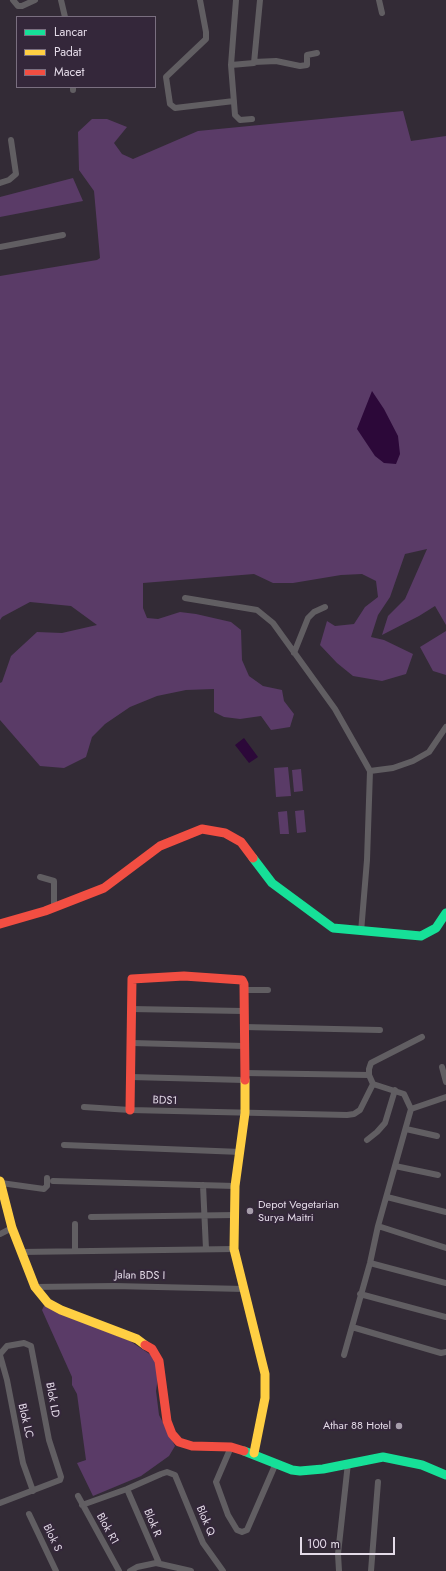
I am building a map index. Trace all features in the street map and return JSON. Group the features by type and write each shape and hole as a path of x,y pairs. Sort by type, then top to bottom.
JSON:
{"street":[{"path":"13,0 18,6 22,6 35,0"},
{"path":"61,0 65,16"},
{"path":"200,0 206,32 204,42 166,77 170,104 175,108 234,101"},
{"path":"236,0 231,65 236,118 240,120 252,119"},
{"path":"254,62 260,0"},
{"path":"380,0 382,13"},
{"path":"231,65 278,61 300,66 307,65 307,54 317,53"},
{"path":"0,183 9,180 16,174 12,140"},
{"path":"0,247 63,235"},
{"path":"185,598 257,610 273,622 339,715 370,771 367,860 360,932"},
{"path":"294,653 308,618 314,612 325,607"},
{"path":"370,771 393,768 414,761 429,752 446,727"},
{"path":"0,924 54,908 104,888 160,846 202,829 224,833 241,842 272,883 318,919 333,928 360,932 421,936 436,928 446,914"},
{"path":"40,877 54,881 54,908"},
{"path":"130,1110 132,1044 131,980 133,978 184,976 233,978 242,980 244,990 245,1113 236,1186 234,1249 265,1374 265,1398 254,1453"},
{"path":"244,990 268,990"},
{"path":"131,1009 243,1011"},
{"path":"244,1027 380,1030"},
{"path":"344,1355 411,1109 404,1094 373,1084 369,1075 369,1069 371,1064 422,1037"},
{"path":"132,1044 244,1046"},
{"path":"442,1067 446,1082"},
{"path":"131,1077 369,1075"},
{"name":"BDS1","path":"84,1107 130,1110 245,1113 354,1114 360,1110 373,1084"},
{"path":"367,1140 385,1123 394,1090"},
{"path":"411,1109 446,1097"},
{"path":"406,1129 437,1136"},
{"path":"64,1145 241,1152"},
{"path":"395,1166 438,1176"},
{"path":"236,1186 50,1180 44,1189 0,1182 12,1228 35,1287 48,1302 61,1310 137,1340 152,1349 159,1361 167,1421 172,1434 179,1442 192,1446 231,1447 254,1453 292,1470 300,1471 323,1469 382,1457 422,1465 446,1475"},
{"path":"203,1185 203,1216 206,1249"},
{"path":"387,1197 446,1212"},
{"path":"90,1217 236,1215"},
{"path":"75,1224 75,1250"},
{"path":"378,1226 446,1248"},
{"path":"0,1234 12,1228"},
{"path":"21,1252 75,1250 234,1249"},
{"path":"370,1264 446,1283"},
{"name":"Jalan BDS I","path":"35,1287 114,1286 244,1289"},
{"path":"360,1294 446,1317"},
{"path":"352,1327 441,1352 446,1352"},
{"name":"Blok LD","path":"7,1346 24,1343 31,1346 49,1440 61,1477 60,1480 33,1491"},
{"name":"Blok LC","path":"7,1346 0,1354 8,1385 23,1463 33,1491"},
{"path":"0,1387 8,1385"},
{"path":"231,1447 216,1482 228,1515 237,1530 242,1532 247,1530 276,1463"},
{"path":"339,1571 338,1554 348,1463"},
{"name":"Blok Q","path":"127,1489 161,1474 168,1472 175,1475 203,1542 223,1571"},
{"path":"371,1571 378,1482"},
{"path":"82,1505 127,1489"},
{"name":"Blok R","path":"127,1489 159,1564"},
{"path":"0,1502 33,1491"},
{"name":"Blok R1","path":"78,1496 119,1571"},
{"name":"Blok S","path":"29,1514 56,1571"},
{"path":"130,1571 143,1565 159,1564 191,1571"}],"shaded area":[{"path":"403,111 411,141 446,136 446,625 435,606 382,635 388,616 405,599 427,549 405,554 390,597 378,615 371,637 384,640 413,654 406,674 382,681 353,676 337,663 320,645 327,621 335,626 354,624 365,607 378,597 376,581 362,574 341,575 293,583 273,583 254,574 143,583 143,608 147,618 158,619 180,612 196,614 231,622 241,630 242,660 249,676 263,686 282,690 284,701 294,714 290,727 271,730 261,716 240,719 224,717 214,712 214,689 186,690 157,696 130,707 105,724 92,737 86,757 64,768 40,766 0,720 0,683 2,682 11,656 37,632 62,633 97,625 71,606 30,602 2,617 0,620 0,276 97,260 100,258 94,191 79,170 78,132 92,119 107,119 127,127 114,143 122,154 133,159 198,131"},
{"path":"73,178 83,201 0,217 0,197"},
{"path":"372,391 384,409 398,436 400,454 396,464 384,463 375,456 357,429"},
{"path":"446,631 446,675 433,671 420,647"},
{"path":"244,738 258,757 249,763 235,745"},
{"path":"288,767 291,796 276,797 274,768"},
{"path":"301,769 303,791 294,792 292,770"},
{"path":"304,810 306,832 297,833 295,811"},
{"path":"287,811 289,834 280,834 278,812"},
{"path":"44,1306 130,1341 151,1355 156,1363 158,1377 156,1391 159,1415 175,1446 169,1456 141,1476 93,1496 77,1463 86,1460 77,1394 72,1385 72,1377 42,1310"}],"traffic: fast":[{"path":"253,858 272,883 333,928 421,936 436,928 446,913"},
{"path":"244,1451 292,1470 300,1471 323,1469 383,1457 422,1465 446,1475"}],"traffic: slow":[{"path":"245,1080 245,1113 235,1186 234,1249 265,1374 265,1398 254,1453"},
{"path":"0,1181 12,1228 35,1287 48,1303 61,1310 137,1339 145,1345"}],"traffic: jam":[{"path":"0,924 45,911 104,888 160,846 202,829 225,833 241,842 253,858"},
{"path":"130,1110 132,979 184,976 242,980 244,984 245,1080"},
{"path":"145,1345 152,1349 159,1361 167,1421 172,1434 179,1442 192,1446 231,1447 244,1451"}],"place":[{"name":"Depot Vegetarian Surya Maitri","path":"250,1211"},
{"name":"Athar 88 Hotel","path":"399,1426"}]}
